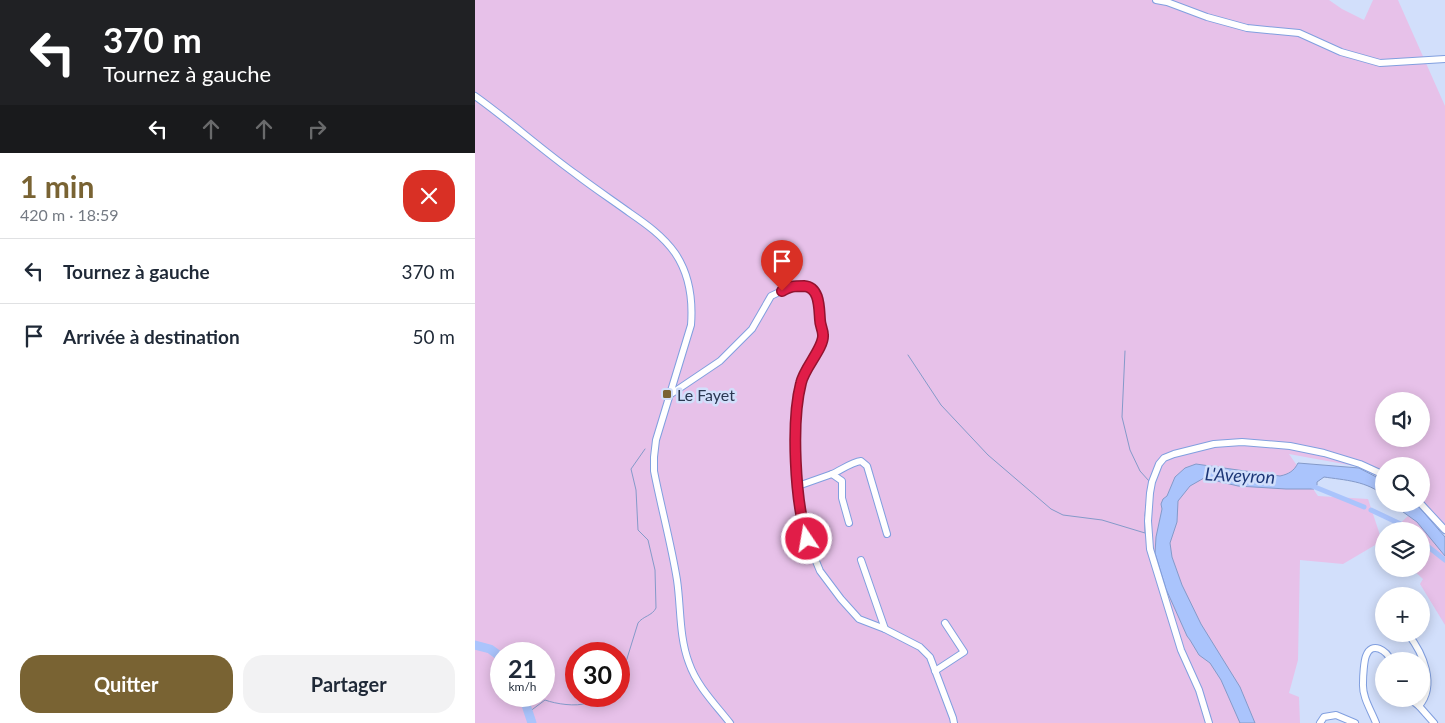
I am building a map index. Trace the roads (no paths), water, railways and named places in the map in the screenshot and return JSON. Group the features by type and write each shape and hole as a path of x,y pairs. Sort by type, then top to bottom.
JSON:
{"street":[{"path":"1156,0 1247,28 1299,32 1341,52 1380,63 1445,59"},
{"path":"475,96 577,175 649,226 662,237 683,265 688,279 692,309 691,325 657,440 654,471 675,564 683,644 688,662 702,688 730,723"},
{"path":"671,394 721,361 752,329 771,296 792,286 808,286 815,292 819,305 823,336 822,343 803,376 800,385 795,444 798,486 806,537 820,571 859,619 885,629 920,648 929,657 954,723"},
{"path":"1209,723 1199,690 1181,650 1150,549 1148,521 1150,493 1159,464 1164,458 1183,452 1214,444 1243,442 1289,446 1324,452 1375,471"},
{"path":"798,486 861,461 867,466 887,534"},
{"path":"832,474 842,482 842,498 849,523"},
{"path":"1428,512 1445,530"},
{"path":"861,560 885,629"},
{"path":"935,671 964,652 945,623"},
{"path":"1376,723 1364,694 1363,683 1366,656 1371,650 1377,648 1386,652"},
{"path":"1420,707 1434,723"},
{"path":"1319,723 1324,716 1336,715 1355,723"}],"water":[{"path":"1298,463 1359,468 1375,476 1375,489 1348,480 1324,477 1317,482 1314,489 1238,486 1204,478 1190,486 1178,501 1177,522 1170,543 1172,557 1182,585 1201,624 1240,687 1255,723 1240,723 1221,680 1210,663 1199,655 1187,636 1166,589 1155,553 1156,537 1162,509 1161,504 1167,496 1175,477 1185,468 1196,464 1280,476 1291,472"},
{"path":"1403,512 1423,512 1445,537 1445,556 1430,538 1430,522 1417,522"}],"waterway":[{"path":"1125,351 1122,417 1130,450 1140,471 1149,481 1149,484"},
{"path":"908,355 941,405 988,455 1051,509 1063,515 1102,520 1145,533 1145,522"},
{"path":"630,649 638,623 656,608 655,570 648,540 638,530 636,490 631,469 645,449"},
{"path":"1310,485 1364,507"},
{"path":"1145,516 1146,505"},
{"path":"1371,510 1396,522"},
{"path":"1430,548 1445,560"},
{"name":"L'Aveyron","path":"475,645 490,649"},
{"path":"529,712 545,700 565,704"},
{"name":"L'Aveyron","path":"527,707 532,723"}],"place":[{"name":"Le Fayet","path":"667,394"}]}
